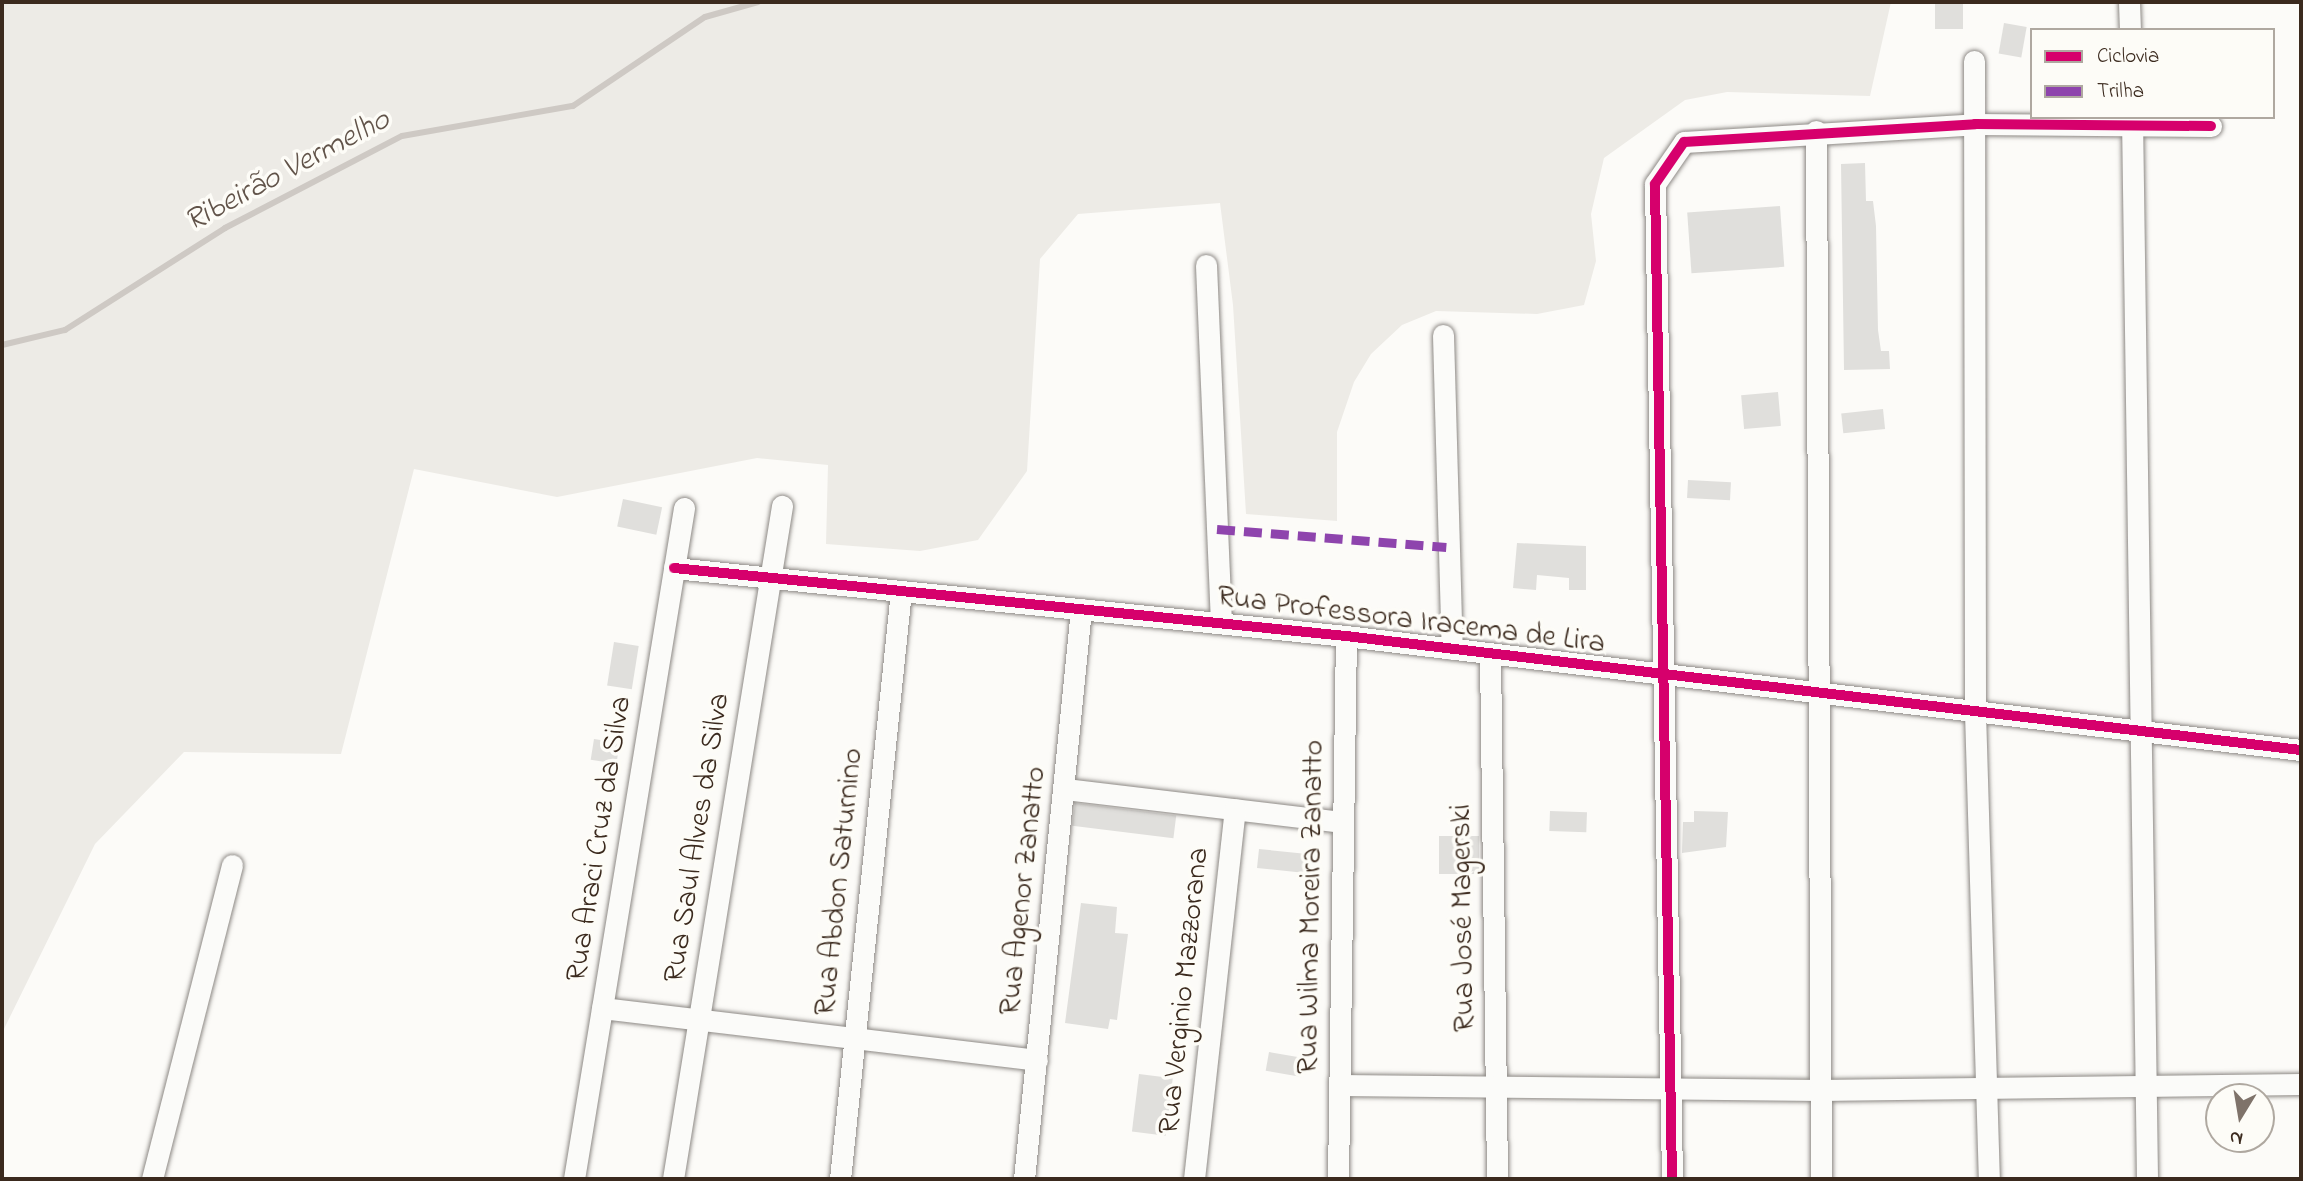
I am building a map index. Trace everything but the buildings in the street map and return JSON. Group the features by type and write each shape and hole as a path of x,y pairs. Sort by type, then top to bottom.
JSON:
{"street":[{"path":"2129,2 2130,28"},
{"path":"1973,61 1975,712 1989,1179"},
{"path":"2132,122 2147,1179"},
{"path":"1672,1179 1661,674 1655,184 1684,142 1816,131 1975,124 2132,122 2211,126"},
{"path":"1816,131 1821,1179"},
{"path":"1206,265 1221,623"},
{"path":"1443,335 1451,649"},
{"name":"Rua Saul Alves da Silva","path":"673,1179 782,506"},
{"name":"Rua Araci Cruz da Silva","path":"574,1179 684,508"},
{"name":"Rua Professora Iracema de Lira","path":"674,568 1346,636 1490,655 1820,691 2141,735 2301,750"},
{"name":"Rua Abdon Saturnino","path":"840,1179 901,591"},
{"name":"Rua Agenor Zanatto","path":"1024,1179 1081,609"},
{"name":"Rua Wilma Moreira Zanatto","path":"1338,1179 1341,822 1346,636"},
{"name":"Rua José Magerski","path":"1490,655 1497,1179"},
{"path":"1065,789 1341,822"},
{"name":"Rua Verginio Mazzorana","path":"1194,1179 1236,809"},
{"path":"152,1179 232,865"},
{"path":"602,1008 1037,1060"},
{"path":"1339,1085 1820,1090 2301,1083"}],"shaded area":[{"path":"2,2 1891,2 1870,96 1727,92 1685,100 1604,158 1591,214 1596,261 1584,305 1537,314 1436,311 1402,325 1371,354 1354,382 1337,432 1337,521 1246,514 1233,305 1220,203 1078,214 1040,259 1027,471 978,540 920,551 826,544 828,465 757,458 557,497 414,469 341,754 184,752 95,844 2,1033"}],"waterway":[{"name":"Ribeirão Vermelho","path":"2,345 65,330 225,228 402,136 573,106 705,17 758,2"}],"marked path":[{"path":"1217,529 1446,547"}],"cycle path":[{"path":"1672,1179 1655,184 1684,142 1975,124 2211,126"},
{"path":"674,568 1346,636 2301,750"}]}
